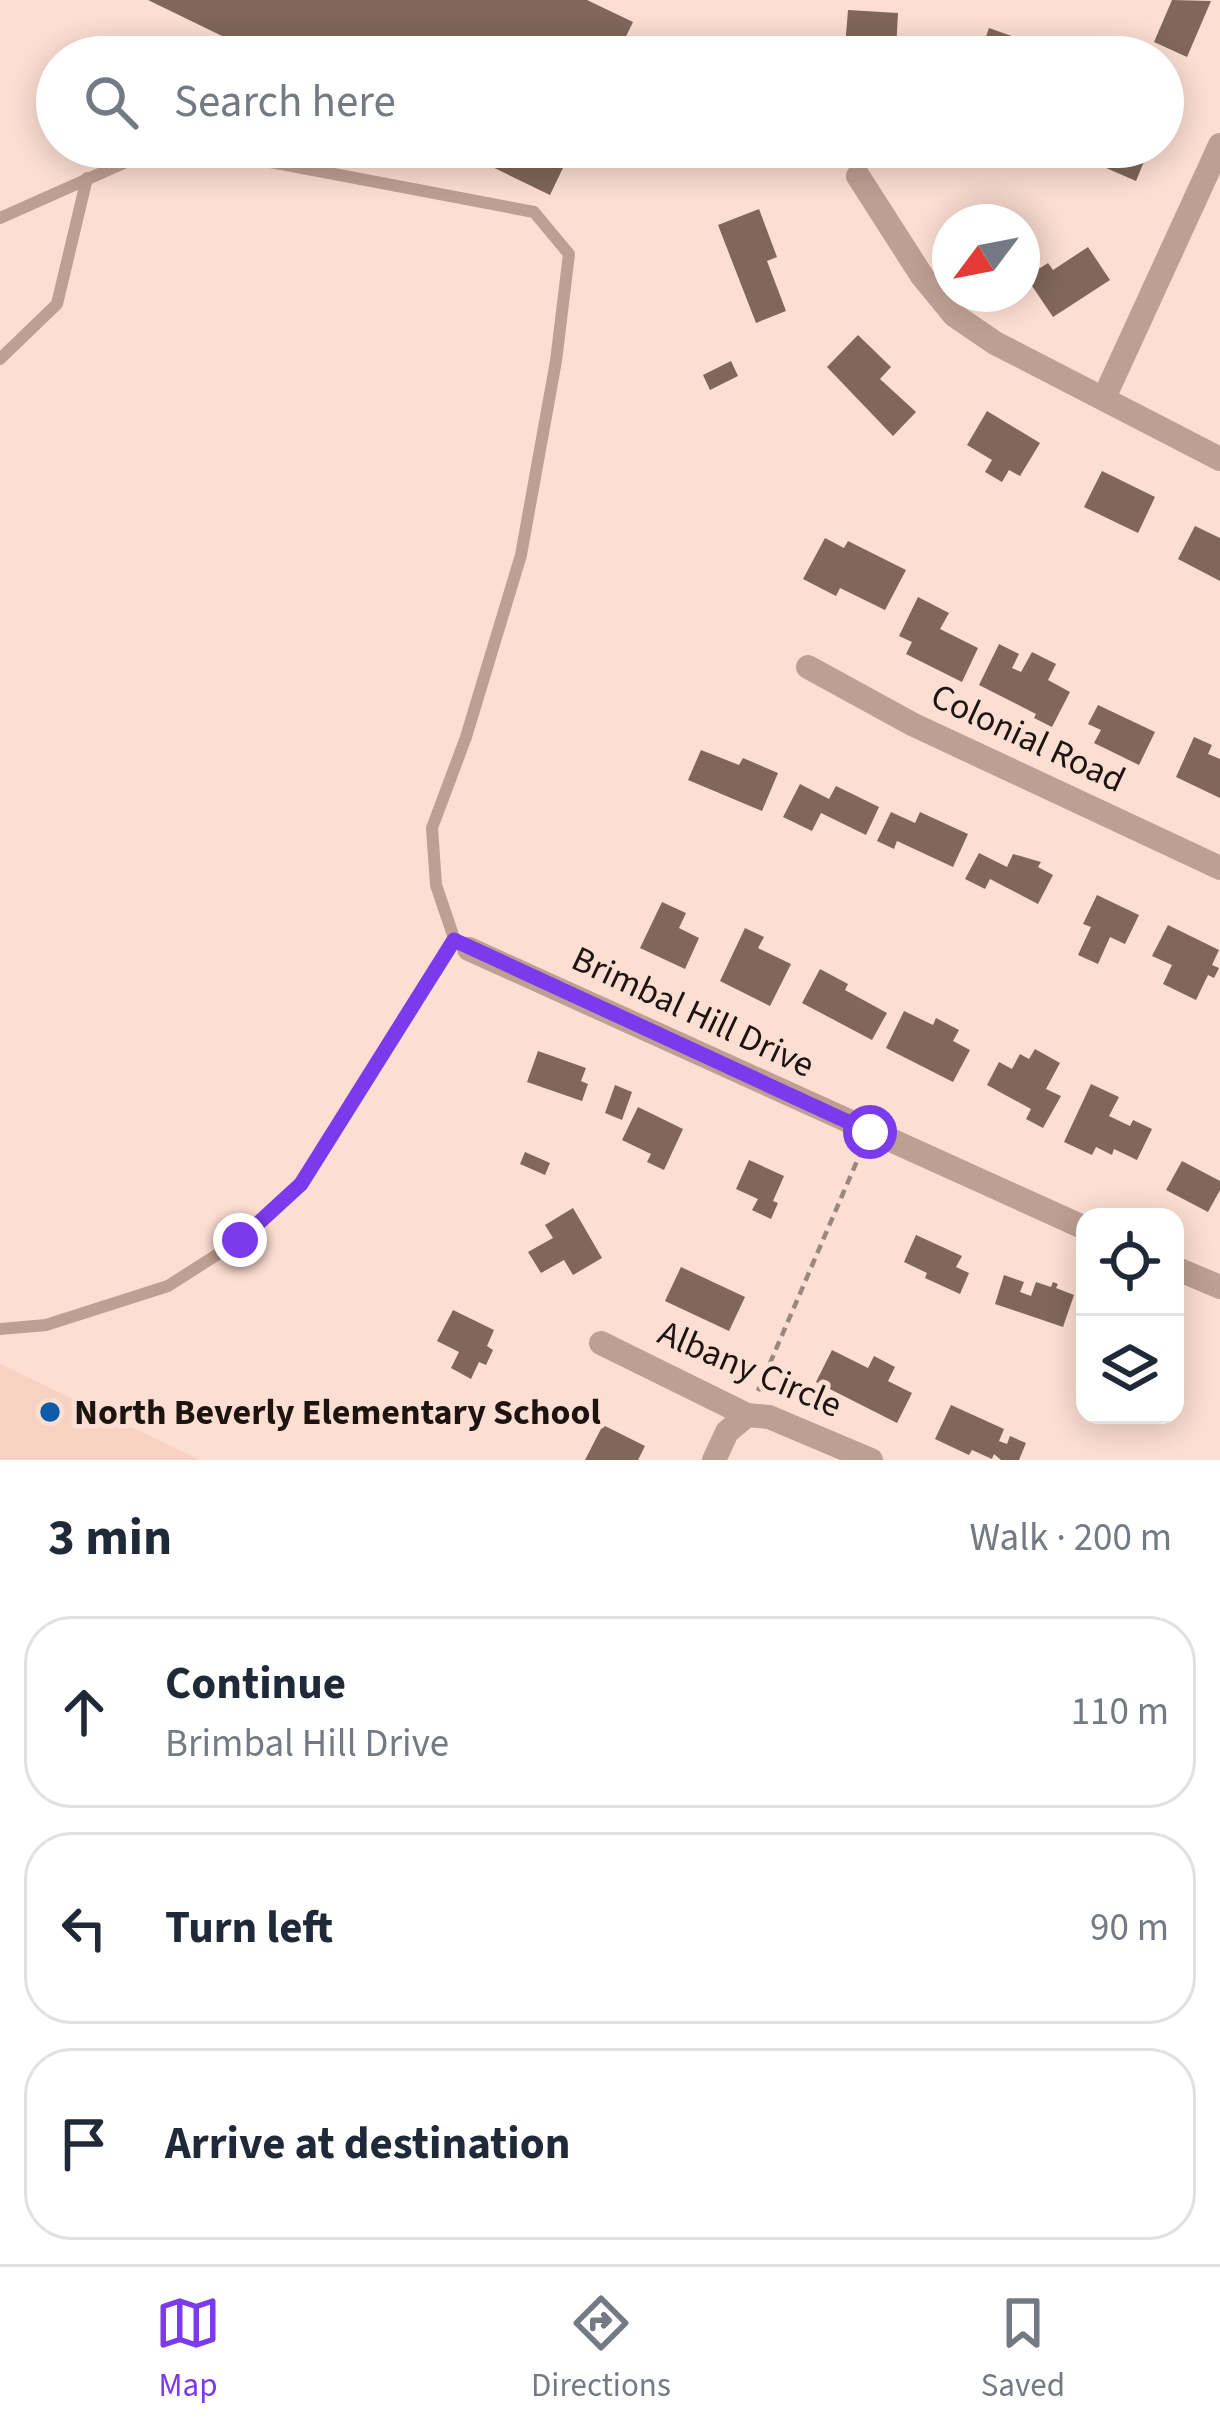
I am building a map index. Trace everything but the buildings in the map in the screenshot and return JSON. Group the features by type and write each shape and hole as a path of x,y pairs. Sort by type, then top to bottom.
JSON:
{"street":[{"path":"1104,398 1220,145"},
{"path":"858,176 922,276 954,315 995,343 1220,459"},
{"name":"Colonial Road","path":"808,668 912,724 1220,868"},
{"name":"Brimbal Hill Drive","path":"462,945 1076,1224"},
{"path":"1184,1272 1220,1288"},
{"name":"Albany Circle","path":"601,1343 747,1415 769,1417 872,1460"},
{"path":"714,1460 728,1432 747,1415"}],"lane":[{"path":"0,218 111,168"},
{"path":"0,1329 46,1325 168,1286 240,1240 301,1184 462,945 436,885 431,828 466,736 521,555 556,361 569,254 534,212 300,168"},
{"path":"0,359 57,304 87,178"}],"path":[{"path":"747,1415 870,1132"}],"shaded area":[{"name":"North Beverly Elementary School","path":"0,1364 200,1460 0,1460"}],"place":[{"name":"North Beverly Elementary School","path":"50,1412"}],"route":[{"path":"240,1240 301,1184 454,940 870,1132"}]}
